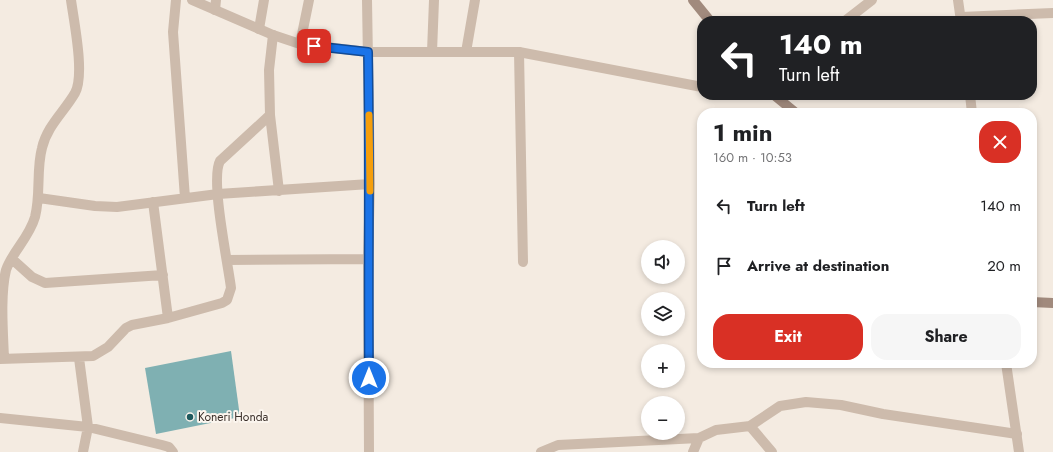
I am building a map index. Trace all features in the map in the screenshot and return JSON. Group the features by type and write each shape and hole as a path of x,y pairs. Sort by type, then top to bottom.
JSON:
{"main road":[{"path":"693,0 706,16"},
{"path":"780,100 790,108"},
{"path":"1037,302 1053,303"}],"street":[{"path":"192,0 215,5 259,29 300,44 368,52 519,52 697,86"},
{"path":"259,29 264,0"},
{"path":"300,44 309,0"},
{"path":"367,0 370,184 368,259 369,452"},
{"path":"432,52 434,0"},
{"path":"466,52 476,0"},
{"path":"851,16 872,0"},
{"path":"958,0 961,16"},
{"path":"72,3 79,66 79,82 71,99 46,135 40,160 39,198 30,231 6,269 2,295 2,358 79,358 93,356 101,353 126,328 132,325 168,318 222,303 227,300 231,288 216,172 220,161 270,115"},
{"path":"176,4 173,23 184,198"},
{"path":"1007,16 1053,13"},
{"path":"273,35 269,70 270,115 279,191"},
{"path":"519,52 523,262"},
{"path":"39,198 95,206 117,207 218,194 370,184"},
{"path":"153,202 168,318"},
{"path":"12,259 32,277 45,282 163,276"},
{"path":"227,260 368,259"},
{"path":"79,358 88,427 83,452"},
{"path":"1007,368 1019,452"},
{"path":"541,452 558,445 563,448 699,438 716,430 750,426 780,406 806,402 841,405 883,414 1016,434"},
{"path":"0,418 88,427 162,444 169,447 173,452"},
{"path":"750,426 772,452"},
{"path":"693,452 699,438"}],"water":[{"path":"231,351 240,417 156,434 145,368"}],"slow traffic":[{"path":"369,115 370,191"}],"place":[{"name":"Koneri Honda","path":"190,417"}],"route":[{"path":"314,46 368,52 370,184 368,259 369,378"}]}
